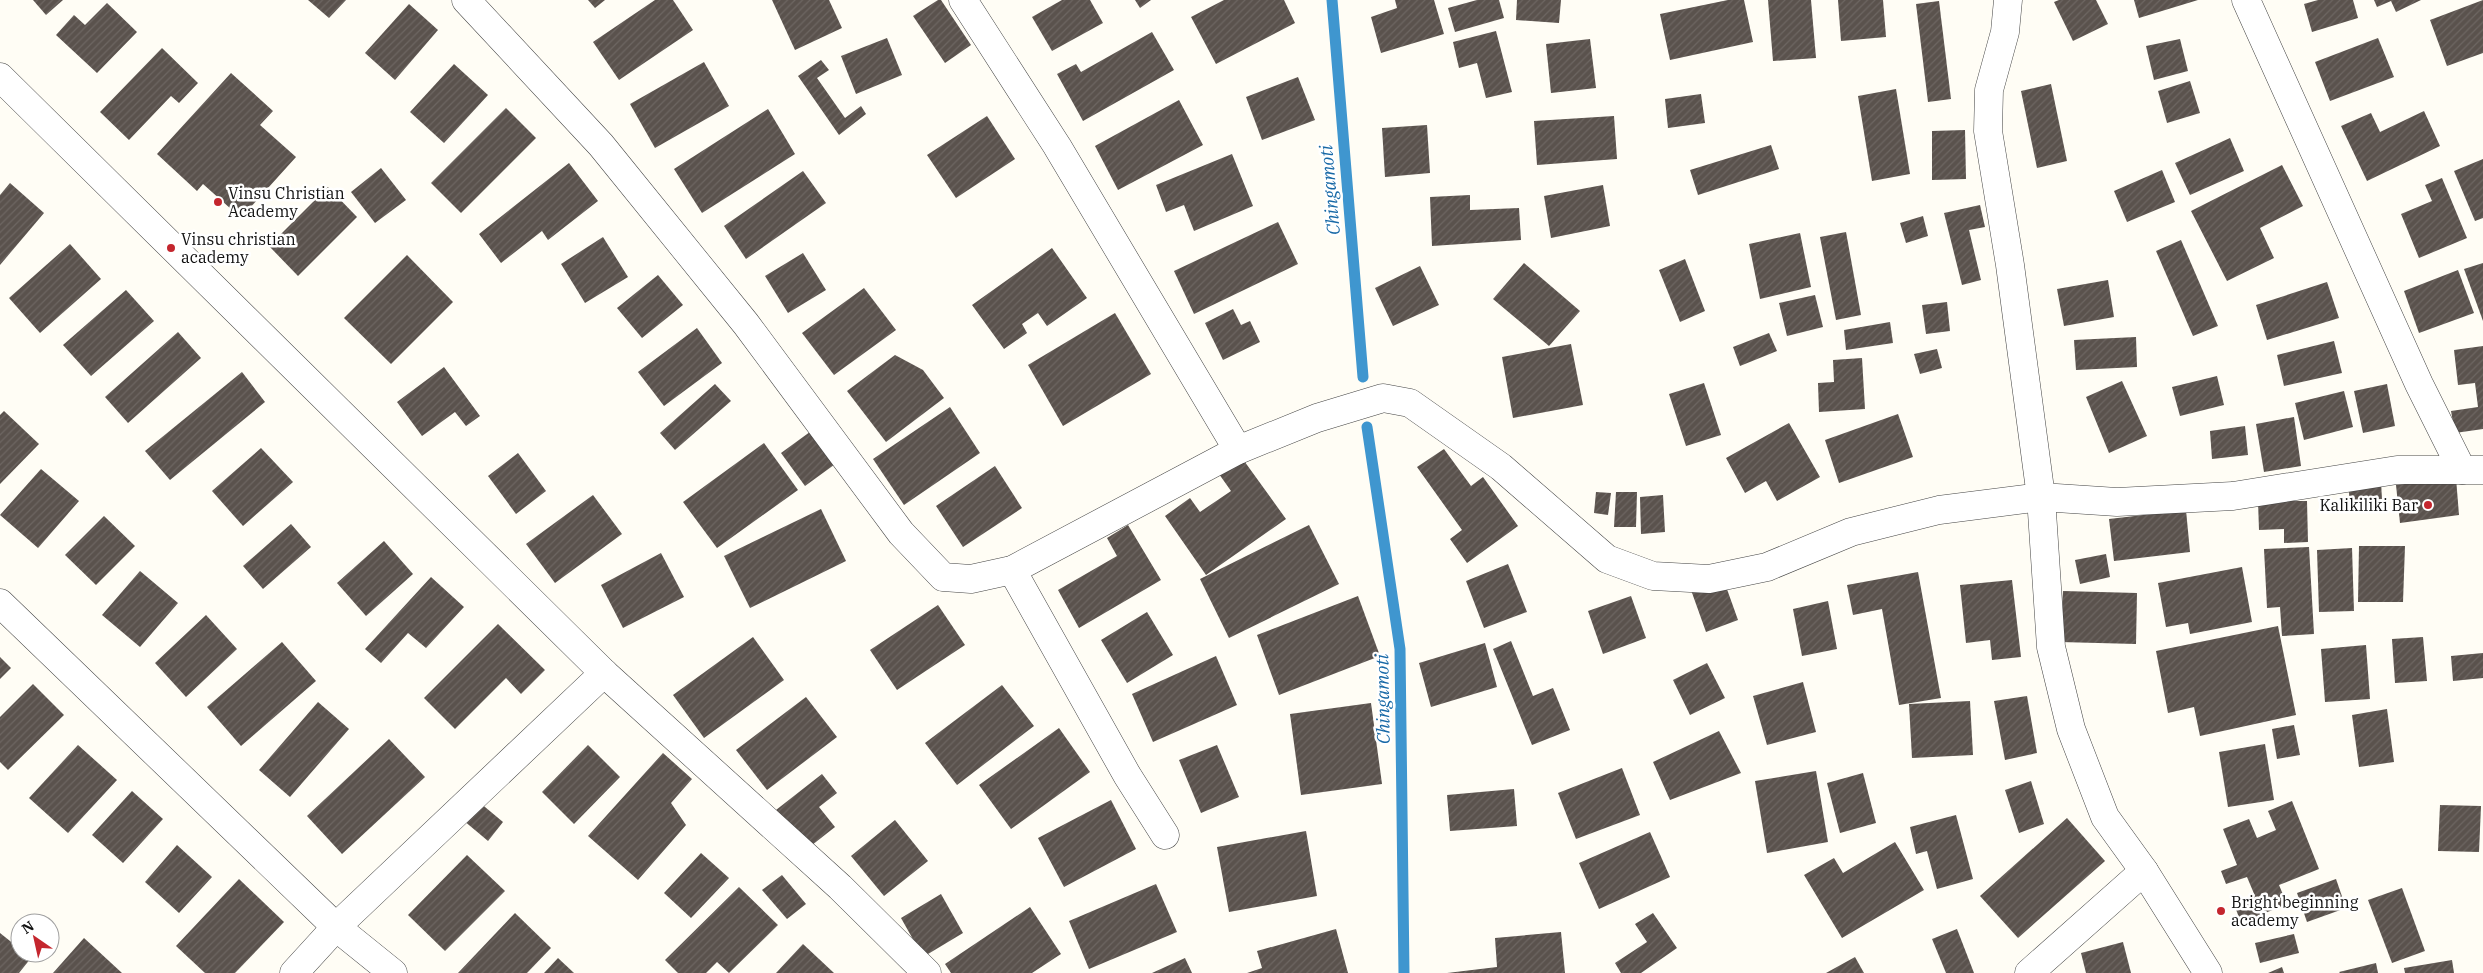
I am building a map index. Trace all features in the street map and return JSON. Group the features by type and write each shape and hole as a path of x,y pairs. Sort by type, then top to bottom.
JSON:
{"street":[{"path":"466,0 601,145 746,324 902,533 943,577 971,580 1012,570 1238,450 1317,418 1383,398 1410,403 1501,468 1607,559 1653,576 1710,579 1766,567 1851,532 1930,512 2041,497 2117,502 2233,496 2397,470 2473,470"},
{"path":"963,0 1057,146 1238,450"},
{"path":"2008,0 2005,32 1989,90 1988,131 2010,265 2041,497 2051,647 2071,729 2105,817 2144,871 2208,973"},
{"path":"2246,0 2419,384 2473,470"},
{"path":"0,77 604,673 840,886 927,973"},
{"path":"1012,570 1127,775 1165,835"},
{"path":"0,603 336,927 393,973"},
{"path":"294,973 336,927 604,673"},
{"path":"2029,973 2144,871"}],"building":[{"path":"33,0 63,0 46,15"},
{"path":"308,0 346,0 329,18"},
{"path":"588,0 605,0 595,8"},
{"path":"655,0 673,0 693,30 619,80 593,42"},
{"path":"772,0 829,0 842,28 795,50"},
{"path":"941,0 971,45 945,63 913,16"},
{"path":"1062,0 1090,0 1103,23 1052,51 1032,17"},
{"path":"1135,0 1151,0 1140,8"},
{"path":"1224,0 1284,0 1295,23 1216,64 1191,17"},
{"path":"1395,0 1434,0 1444,34 1381,53 1371,17 1397,8"},
{"path":"1477,0 1499,0 1504,18 1455,32 1448,8"},
{"path":"1517,0 1561,0 1559,23 1516,20"},
{"path":"1728,0 1744,0 1753,42 1670,60 1660,14"},
{"path":"1768,0 1811,0 1816,58 1773,61"},
{"path":"1838,0 1883,0 1886,37 1841,41"},
{"path":"2059,0 2096,0 2108,24 2073,41 2054,2"},
{"path":"2134,0 2198,0 2139,18"},
{"path":"2318,0 2353,0 2358,18 2312,32 2304,4"},
{"path":"2374,0 2421,0 2396,12 2391,1 2377,7"},
{"path":"2483,0 2483,53 2447,66 2430,20"},
{"path":"1939,1 1951,99 1928,102 1916,4"},
{"path":"107,3 137,32 97,73 56,35 74,15 85,25"},
{"path":"409,4 438,30 395,80 365,53"},
{"path":"1496,31 1512,92 1486,98 1477,63 1459,68 1453,42"},
{"path":"1152,32 1174,70 1083,121 1057,74 1076,64 1081,72"},
{"path":"887,38 902,75 856,94 841,56"},
{"path":"2378,38 2394,77 2330,101 2315,62"},
{"path":"1590,39 1596,88 1551,93 1546,44"},
{"path":"2180,39 2188,71 2154,80 2146,46"},
{"path":"162,48 198,83 179,103 171,96 129,140 100,112"},
{"path":"821,60 829,70 817,78 845,118 861,106 866,114 839,135 798,76"},
{"path":"704,62 729,106 655,148 630,104"},
{"path":"454,64 488,95 444,143 410,112"},
{"path":"231,73 273,111 260,125 296,157 241,218 203,184 197,191 157,154"},
{"path":"1298,77 1315,120 1262,140 1246,97"},
{"path":"2190,81 2200,113 2167,123 2158,91"},
{"path":"2051,84 2067,161 2037,168 2021,91"},
{"path":"1896,89 1910,174 1872,181 1858,96"},
{"path":"1701,94 1705,123 1668,128 1665,99"},
{"path":"1179,100 1203,145 1118,190 1095,146"},
{"path":"506,108 536,138 461,213 431,183"},
{"path":"768,109 795,154 702,213 674,169"},
{"path":"2424,111 2440,146 2367,181 2341,126 2371,113 2380,132"},
{"path":"987,116 1015,159 956,198 927,155"},
{"path":"1614,116 1617,159 1537,165 1534,121"},
{"path":"1427,125 1430,173 1385,177 1382,128"},
{"path":"1965,130 1966,179 1932,180 1932,131"},
{"path":"2230,138 2244,171 2190,195 2175,163"},
{"path":"1771,145 1779,169 1698,195 1690,170"},
{"path":"1232,154 1253,206 1194,231 1184,205 1166,212 1156,185"},
{"path":"2483,159 2483,218 2475,221 2454,171"},
{"path":"569,163 598,201 548,240 542,231 501,263 479,234"},
{"path":"2282,165 2303,206 2260,228 2274,258 2227,281 2191,211"},
{"path":"381,168 406,200 375,223 351,192"},
{"path":"2162,170 2175,202 2127,222 2114,191"},
{"path":"803,171 826,203 746,259 724,226"},
{"path":"2442,178 2467,238 2419,258 2401,214 2432,201 2425,185"},
{"path":"10,183 44,213 0,265 0,195"},
{"path":"1603,185 1610,226 1551,238 1544,196"},
{"path":"328,187 357,217 298,276 269,246"},
{"path":"1470,195 1470,210 1519,208 1521,240 1432,246 1430,197"},
{"path":"1980,205 1985,227 1969,230 1981,280 1962,285 1944,213"},
{"path":"1923,216 1928,236 1906,243 1900,223"},
{"path":"1278,222 1298,264 1194,314 1174,271"},
{"path":"1846,232 1861,315 1836,320 1820,237"},
{"path":"1800,233 1811,287 1760,299 1749,244"},
{"path":"603,237 628,277 585,303 561,264"},
{"path":"2181,240 2218,326 2193,336 2156,251"},
{"path":"70,244 101,279 40,333 9,298"},
{"path":"1052,248 1087,298 1047,326 1038,313 1022,324 1027,333 1004,349 972,305"},
{"path":"803,253 826,290 788,313 765,276"},
{"path":"407,255 453,302 391,364 344,318"},
{"path":"1685,259 1705,311 1680,322 1659,270"},
{"path":"1524,263 1580,311 1549,346 1493,299"},
{"path":"2483,263 2483,321 2464,269"},
{"path":"1420,266 1439,305 1393,326 1375,288"},
{"path":"2458,270 2474,313 2419,333 2404,291"},
{"path":"658,275 683,305 642,338 617,308"},
{"path":"2108,280 2114,317 2064,326 2057,289"},
{"path":"2327,282 2339,318 2267,340 2256,305"},
{"path":"864,288 896,330 834,375 802,333"},
{"path":"126,290 154,321 91,376 63,345"},
{"path":"1815,295 1823,327 1787,336 1779,303"},
{"path":"1947,302 1950,331 1926,334 1922,305"},
{"path":"1233,309 1241,325 1250,321 1260,342 1223,360 1205,323"},
{"path":"1115,313 1151,374 1063,426 1028,365"},
{"path":"1890,322 1893,343 1846,350 1844,330"},
{"path":"697,328 722,363 664,406 638,372"},
{"path":"178,332 201,358 128,423 105,397"},
{"path":"1769,333 1777,351 1740,366 1733,347"},
{"path":"2136,337 2137,367 2076,370 2074,340"},
{"path":"2334,341 2342,373 2284,386 2277,355"},
{"path":"1571,344 1583,405 1513,418 1502,357"},
{"path":"2483,346 2483,429 2455,433 2451,411 2478,407 2475,383 2458,385 2454,350"},
{"path":"1937,349 1942,368 1920,374 1914,354"},
{"path":"895,355 923,370 944,398 886,442 847,391"},
{"path":"1862,358 1865,409 1819,412 1818,383 1834,382 1833,360"},
{"path":"444,367 480,416 466,426 455,412 422,436 397,402"},
{"path":"242,372 265,402 170,480 145,451"},
{"path":"2217,376 2224,405 2180,416 2172,387"},
{"path":"2122,381 2147,436 2109,453 2086,397"},
{"path":"1704,383 1721,435 1686,446 1669,394"},
{"path":"715,384 731,401 675,450 660,433"},
{"path":"2387,384 2395,426 2363,433 2354,391"},
{"path":"2344,391 2353,427 2304,440 2295,403"},
{"path":"950,407 980,453 904,505 873,459"},
{"path":"4,411 39,444 0,484 0,415"},
{"path":"1898,414 1913,457 1839,483 1825,440"},
{"path":"2294,417 2301,466 2264,472 2256,424"},
{"path":"1789,423 1820,477 1777,501 1766,481 1745,493 1726,458"},
{"path":"2245,426 2248,455 2212,459 2210,431"},
{"path":"814,429 838,462 805,486 781,453"},
{"path":"764,443 798,490 717,548 683,502"},
{"path":"261,448 293,482 243,526 212,491"},
{"path":"1444,449 1471,486 1483,477 1518,526 1467,563 1450,539 1462,530 1417,467"},
{"path":"518,453 546,491 516,514 488,476"},
{"path":"1242,458 1286,519 1206,575 1165,516 1190,498 1200,512 1231,491 1219,474"},
{"path":"995,466 1022,508 963,547 936,506"},
{"path":"41,469 79,501 38,548 0,515"},
{"path":"2456,478 2459,515 2400,523 2396,485"},
{"path":"2381,482 2382,499 2350,502 2348,485"},
{"path":"1596,492 1611,493 1608,515 1594,513"},
{"path":"1616,492 1637,492 1636,527 1614,527"},
{"path":"593,495 622,534 555,583 526,544"},
{"path":"1663,495 1665,532 1641,534 1640,497"},
{"path":"2258,501 2307,501 2308,542 2284,543 2284,529 2259,530"},
{"path":"821,509 846,561 750,608 724,556"},
{"path":"2186,510 2190,552 2114,561 2109,519"},
{"path":"104,516 135,546 96,585 65,555"},
{"path":"291,524 311,547 263,589 243,566"},
{"path":"1128,525 1161,580 1079,628 1058,590 1117,556 1107,538"},
{"path":"1309,525 1339,584 1229,638 1200,579"},
{"path":"384,541 413,574 366,616 337,583"},
{"path":"2359,546 2405,546 2403,602 2358,602"},
{"path":"2309,547 2314,634 2282,636 2280,607 2267,608 2264,549"},
{"path":"2352,548 2354,611 2319,612 2317,550"},
{"path":"661,553 684,597 623,628 601,585"},
{"path":"2106,554 2110,577 2080,584 2075,560"},
{"path":"1508,564 1527,612 1484,628 1466,581"},
{"path":"2242,567 2252,622 2190,634 2188,623 2166,627 2158,583"},
{"path":"140,571 178,603 140,647 102,615"},
{"path":"1918,572 1941,698 1899,705 1882,609 1853,615 1847,585"},
{"path":"431,577 464,607 426,648 408,633 381,663 365,649"},
{"path":"1723,578 1738,620 1706,632 1691,590"},
{"path":"2012,580 2021,657 1992,660 1990,640 1966,643 1960,585"},
{"path":"2063,591 2137,593 2136,644 2060,642"},
{"path":"1358,596 1380,656 1279,695 1257,635"},
{"path":"1631,596 1646,638 1603,654 1588,611"},
{"path":"1828,601 1837,649 1802,656 1793,609"},
{"path":"938,605 965,645 897,690 870,650"},
{"path":"1147,612 1173,655 1127,683 1101,640"},
{"path":"206,615 237,649 186,697 155,663"},
{"path":"498,624 545,670 521,694 506,678 455,729 424,698"},
{"path":"2278,626 2296,715 2200,736 2194,707 2168,713 2156,651"},
{"path":"753,637 784,680 704,738 673,695"},
{"path":"2423,637 2427,681 2395,683 2392,639"},
{"path":"1511,641 1533,696 1553,688 1570,730 1532,745 1493,649"},
{"path":"282,642 316,681 241,746 207,707"},
{"path":"1485,643 1497,687 1431,707 1419,663"},
{"path":"2366,645 2370,699 2325,702 2321,649"},
{"path":"2483,653 2483,678 2453,681 2451,656"},
{"path":"1216,656 1237,705 1153,742 1132,694"},
{"path":"0,657 11,668 0,679"},
{"path":"1707,663 1725,698 1690,715 1673,680"},
{"path":"1803,682 1816,732 1767,745 1753,696"},
{"path":"33,684 64,715 8,770 0,762 0,717"},
{"path":"1002,685 1034,726 957,785 925,743"},
{"path":"2027,696 2037,753 2005,760 1994,701"},
{"path":"806,697 837,737 767,790 736,750"},
{"path":"1970,701 1973,755 1912,758 1909,704"},
{"path":"318,702 349,729 290,797 259,770"},
{"path":"1371,703 1382,784 1301,795 1290,714"},
{"path":"2387,709 2394,762 2359,767 2352,715"},
{"path":"2294,725 2300,755 2277,759 2272,729"},
{"path":"1059,728 1090,772 1011,829 979,785"},
{"path":"1719,731 1741,773 1670,800 1653,762"},
{"path":"389,739 425,777 342,854 307,816"},
{"path":"2265,744 2274,800 2228,807 2219,752"},
{"path":"78,745 117,780 68,833 29,798"},
{"path":"588,745 620,777 574,824 542,792"},
{"path":"1217,745 1239,797 1201,813 1179,760"},
{"path":"663,753 692,779 671,803 686,825 638,880 588,836"},
{"path":"1622,768 1640,815 1576,839 1558,793"},
{"path":"1816,771 1828,842 1767,853 1755,781"},
{"path":"1863,773 1876,823 1840,833 1827,783"},
{"path":"822,774 837,793 819,807 835,827 807,849 776,810"},
{"path":"2031,781 2044,824 2019,833 2005,790"},
{"path":"1514,789 1517,826 1450,831 1447,795"},
{"path":"132,791 163,819 123,863 92,835"},
{"path":"1111,800 1136,849 1064,887 1038,838"},
{"path":"2292,801 2319,869 2279,885 2287,904 2241,923 2234,904 2255,896 2247,877 2226,884 2221,871 2237,865 2223,829 2249,819 2257,838 2276,830 2268,811"},
{"path":"479,802 503,822 488,841 463,820"},
{"path":"2440,805 2481,806 2479,852 2438,851"},
{"path":"1956,815 1973,879 1937,889 1927,851 1916,854 1910,827"},
{"path":"2067,818 2105,861 2018,938 1980,896"},
{"path":"895,820 928,861 884,896 851,856"},
{"path":"1306,831 1317,896 1229,912 1217,847"},
{"path":"1650,832 1670,877 1599,909 1579,863"},
{"path":"1895,842 1924,890 1842,938 1804,875 1834,858 1843,873"},
{"path":"177,845 212,877 179,913 145,882"},
{"path":"701,853 729,878 691,918 664,893"},
{"path":"467,855 505,891 445,951 408,915"},
{"path":"782,875 806,904 787,919 762,890"},
{"path":"239,879 284,922 235,973 205,973 176,946"},
{"path":"2336,879 2346,908 2307,922 2297,893"},
{"path":"1156,884 1177,932 1089,969 1069,921"},
{"path":"739,887 778,925 729,973 717,962 706,973 678,973 665,960"},
{"path":"2402,888 2425,951 2392,963 2368,900"},
{"path":"941,894 963,933 923,957 901,918"},
{"path":"1030,907 1061,954 1032,973 951,973 945,964"},
{"path":"515,913 551,948 527,973 458,973"},
{"path":"1653,913 1677,948 1641,973 1621,973 1615,963 1647,942 1635,924"},
{"path":"1336,929 1348,973 1247,973 1262,968 1257,951"},
{"path":"1957,929 1974,973 1946,973 1932,939"},
{"path":"1561,932 1565,973 1447,973 1497,967 1495,938"},
{"path":"0,933 10,941 10,963 27,963 19,973 0,973"},
{"path":"2294,934 2299,953 2260,963 2255,943"},
{"path":"84,938 122,973 53,973"},
{"path":"2123,942 2131,973 2086,973 2081,953"},
{"path":"803,944 834,973 776,973"},
{"path":"1855,957 1864,973 1826,973"},
{"path":"558,958 574,973 544,973"},
{"path":"1185,958 1192,973 1152,973"},
{"path":"2452,960 2454,973 2405,973 2404,968"},
{"path":"2376,963 2378,973 2339,972"},
{"path":"2282,967 2284,973 2268,973"}],"waterway":[{"name":"Chingamoti","path":"1332,0 1363,377"},
{"name":"Chingamoti","path":"1367,427 1400,649 1404,973"}],"place":[{"name":"Vinsu Christian Academy","path":"218,202"},
{"name":"Vinsu christian academy","path":"171,248"},
{"name":"Kalikiliki Bar","path":"2428,505"},
{"name":"Bright beginning academy","path":"2221,911"}]}
